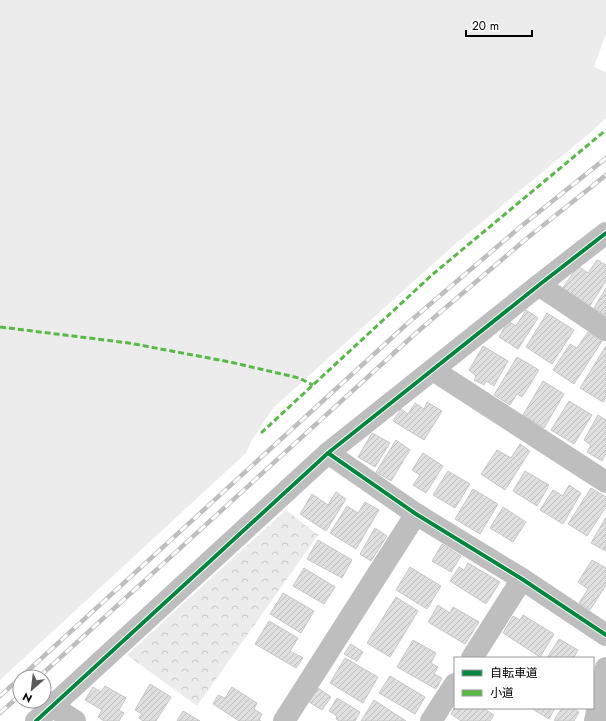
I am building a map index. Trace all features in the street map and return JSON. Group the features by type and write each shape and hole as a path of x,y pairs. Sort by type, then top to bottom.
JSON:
{"street":[{"path":"75,721 52,706 328,453 606,233"},
{"path":"539,285 606,330"},
{"path":"433,370 606,482"},
{"path":"328,453 416,514 522,579 606,635"},
{"path":"284,721 416,514"},
{"path":"473,657 522,579"},
{"path":"595,721 606,668"},
{"path":"431,721 454,686"},
{"path":"36,721 49,709"}],"green space":[{"path":"0,0 606,0 606,34 594,67 606,72 606,118 453,246 273,408 252,440 246,453 0,680"},
{"path":"286,510 318,535 197,706 127,655"}],"building":[{"path":"597,260 606,265 606,281 589,307 562,289 578,266 588,273"},
{"path":"606,288 606,316 594,308"},
{"path":"526,310 538,318 518,349 499,337 508,321 516,326"},
{"path":"547,313 574,330 552,364 526,347"},
{"path":"588,332 602,341 574,384 553,370 570,344 577,348"},
{"path":"483,346 508,361 494,386 486,381 484,385 474,380 476,376 469,370"},
{"path":"606,346 606,397 603,402 580,388"},
{"path":"517,357 539,370 522,397 517,394 510,405 494,395"},
{"path":"543,381 564,394 544,428 523,415"},
{"path":"569,401 592,415 574,444 551,430"},
{"path":"427,402 442,411 424,440 393,421 401,409 408,414 415,403 424,409"},
{"path":"598,415 606,420 606,453 602,461 587,452 591,445 584,440"},
{"path":"372,433 390,443 375,467 358,457"},
{"path":"396,440 410,450 391,481 376,472"},
{"path":"520,444 530,451 505,490 481,474 497,450 511,458"},
{"path":"423,453 443,466 426,493 413,485 420,475 412,470"},
{"path":"448,471 470,484 455,508 433,495"},
{"path":"525,471 549,485 537,506 513,491"},
{"path":"569,485 581,493 563,524 540,510 553,490 563,496"},
{"path":"591,488 606,497 606,507 587,536 568,524"},
{"path":"473,489 498,504 480,534 455,519"},
{"path":"336,492 346,499 326,531 300,514 312,494 328,505"},
{"path":"365,502 379,510 356,549 330,533 347,506 358,513"},
{"path":"503,507 526,522 513,542 490,528"},
{"path":"606,517 606,551 591,543"},
{"path":"375,528 387,536 371,561 360,554"},
{"path":"318,540 352,560 342,578 307,559"},
{"path":"442,544 461,556 451,572 432,561"},
{"path":"592,560 606,568 606,585 590,610 579,603 588,589 578,582"},
{"path":"468,563 500,582 486,604 450,581 459,567 464,570"},
{"path":"410,567 441,586 427,609 396,590"},
{"path":"304,568 335,587 324,604 293,586"},
{"path":"283,593 314,611 301,633 270,614"},
{"path":"396,597 418,611 390,657 367,643"},
{"path":"438,605 450,613 453,607 479,622 465,644 428,622"},
{"path":"523,615 554,634 540,657 503,633 513,616 520,620"},
{"path":"269,621 298,638 290,651 303,658 296,668 255,644"},
{"path":"559,639 578,650 574,657 548,657"},
{"path":"413,640 436,653 431,663 438,667 434,674 442,678 436,689 397,667"},
{"path":"351,644 363,652 357,661 344,654"},
{"path":"345,658 378,677 363,703 330,683"},
{"path":"390,676 425,697 415,714 379,693"},
{"path":"150,684 171,697 156,721 143,721 139,718 142,714 135,710"},
{"path":"105,686 126,698 119,710 124,713 119,721 104,721 98,717 102,710 85,700 93,687 101,692"},
{"path":"232,687 257,703 254,709 262,714 259,720 261,721 239,721 213,704 218,695 225,698"},
{"path":"318,688 331,697 322,710 309,702"},
{"path":"337,698 360,712 355,721 339,721 336,719 337,716 329,711"},
{"path":"374,700 406,721 361,721"},
{"path":"454,709 485,709 494,715 490,721 461,721 451,714"},
{"path":"533,709 554,709 549,719"},
{"path":"561,709 574,709 579,712 574,721 554,720"},
{"path":"183,711 200,721 177,721"}],"railway":[{"path":"30,669 408,323 519,228 606,158"},
{"path":"48,669 416,333 526,239 606,175"},
{"path":"0,696 12,685"},
{"path":"0,713 12,702"}],"marked path":[{"path":"261,433 433,274 606,130"},
{"path":"0,327 129,343 230,362 299,378 313,385"}],"cycle path":[{"path":"36,721 328,453 606,233"},
{"path":"328,453 416,514 522,579 606,635"}]}
